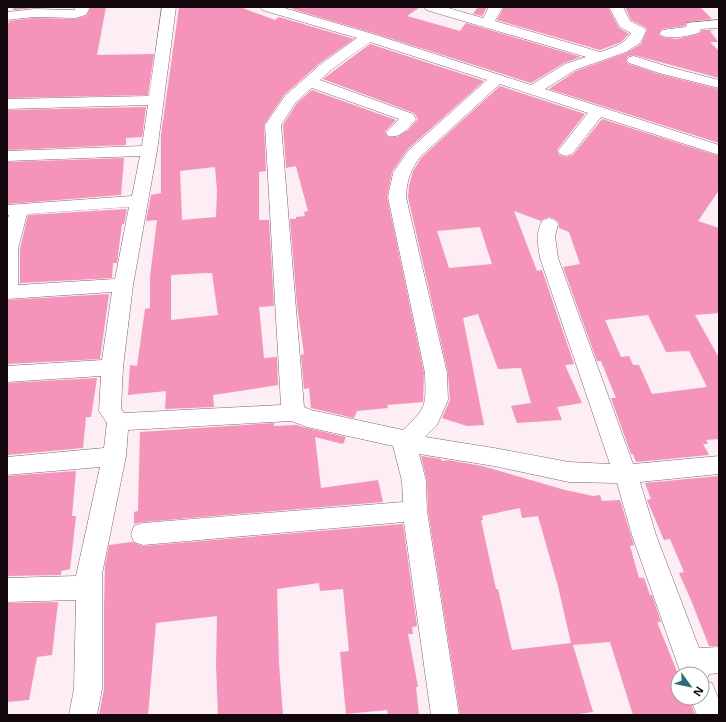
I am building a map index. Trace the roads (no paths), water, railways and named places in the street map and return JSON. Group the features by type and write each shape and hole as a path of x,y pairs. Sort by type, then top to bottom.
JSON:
{"street":[{"path":"7,16 34,13 75,14 81,12 83,7"},
{"path":"83,715 88,689 88,574 114,456 118,422 110,411 112,367 123,285 149,150 169,7"},
{"path":"267,7 368,37 719,150"},
{"path":"431,7 599,56"},
{"path":"487,23 496,7"},
{"path":"533,90 570,67 599,56 612,53 635,40 639,31 625,24 616,7"},
{"path":"667,32 694,30 692,26 719,24"},
{"path":"292,412 273,125 290,99 326,67 368,37"},
{"path":"634,60 664,70 719,84"},
{"path":"404,443 429,419 437,400 436,373 398,197 398,178 405,165 415,153 497,79"},
{"path":"310,82 407,117 408,119 394,132"},
{"path":"7,104 156,100"},
{"path":"566,151 598,111"},
{"path":"7,156 149,150"},
{"path":"123,285 8,292 9,249 13,209 138,201"},
{"path":"549,224 546,236 549,258 635,502 644,535 691,666"},
{"path":"7,374 112,367"},
{"path":"118,422 262,415 292,412 307,418 403,440 414,481 415,511 445,715"},
{"path":"404,443 494,457 569,472 624,474 719,465"},
{"path":"7,466 114,456"},
{"path":"143,534 415,511"},
{"path":"7,590 88,588"},
{"path":"699,666 719,660"}]}
